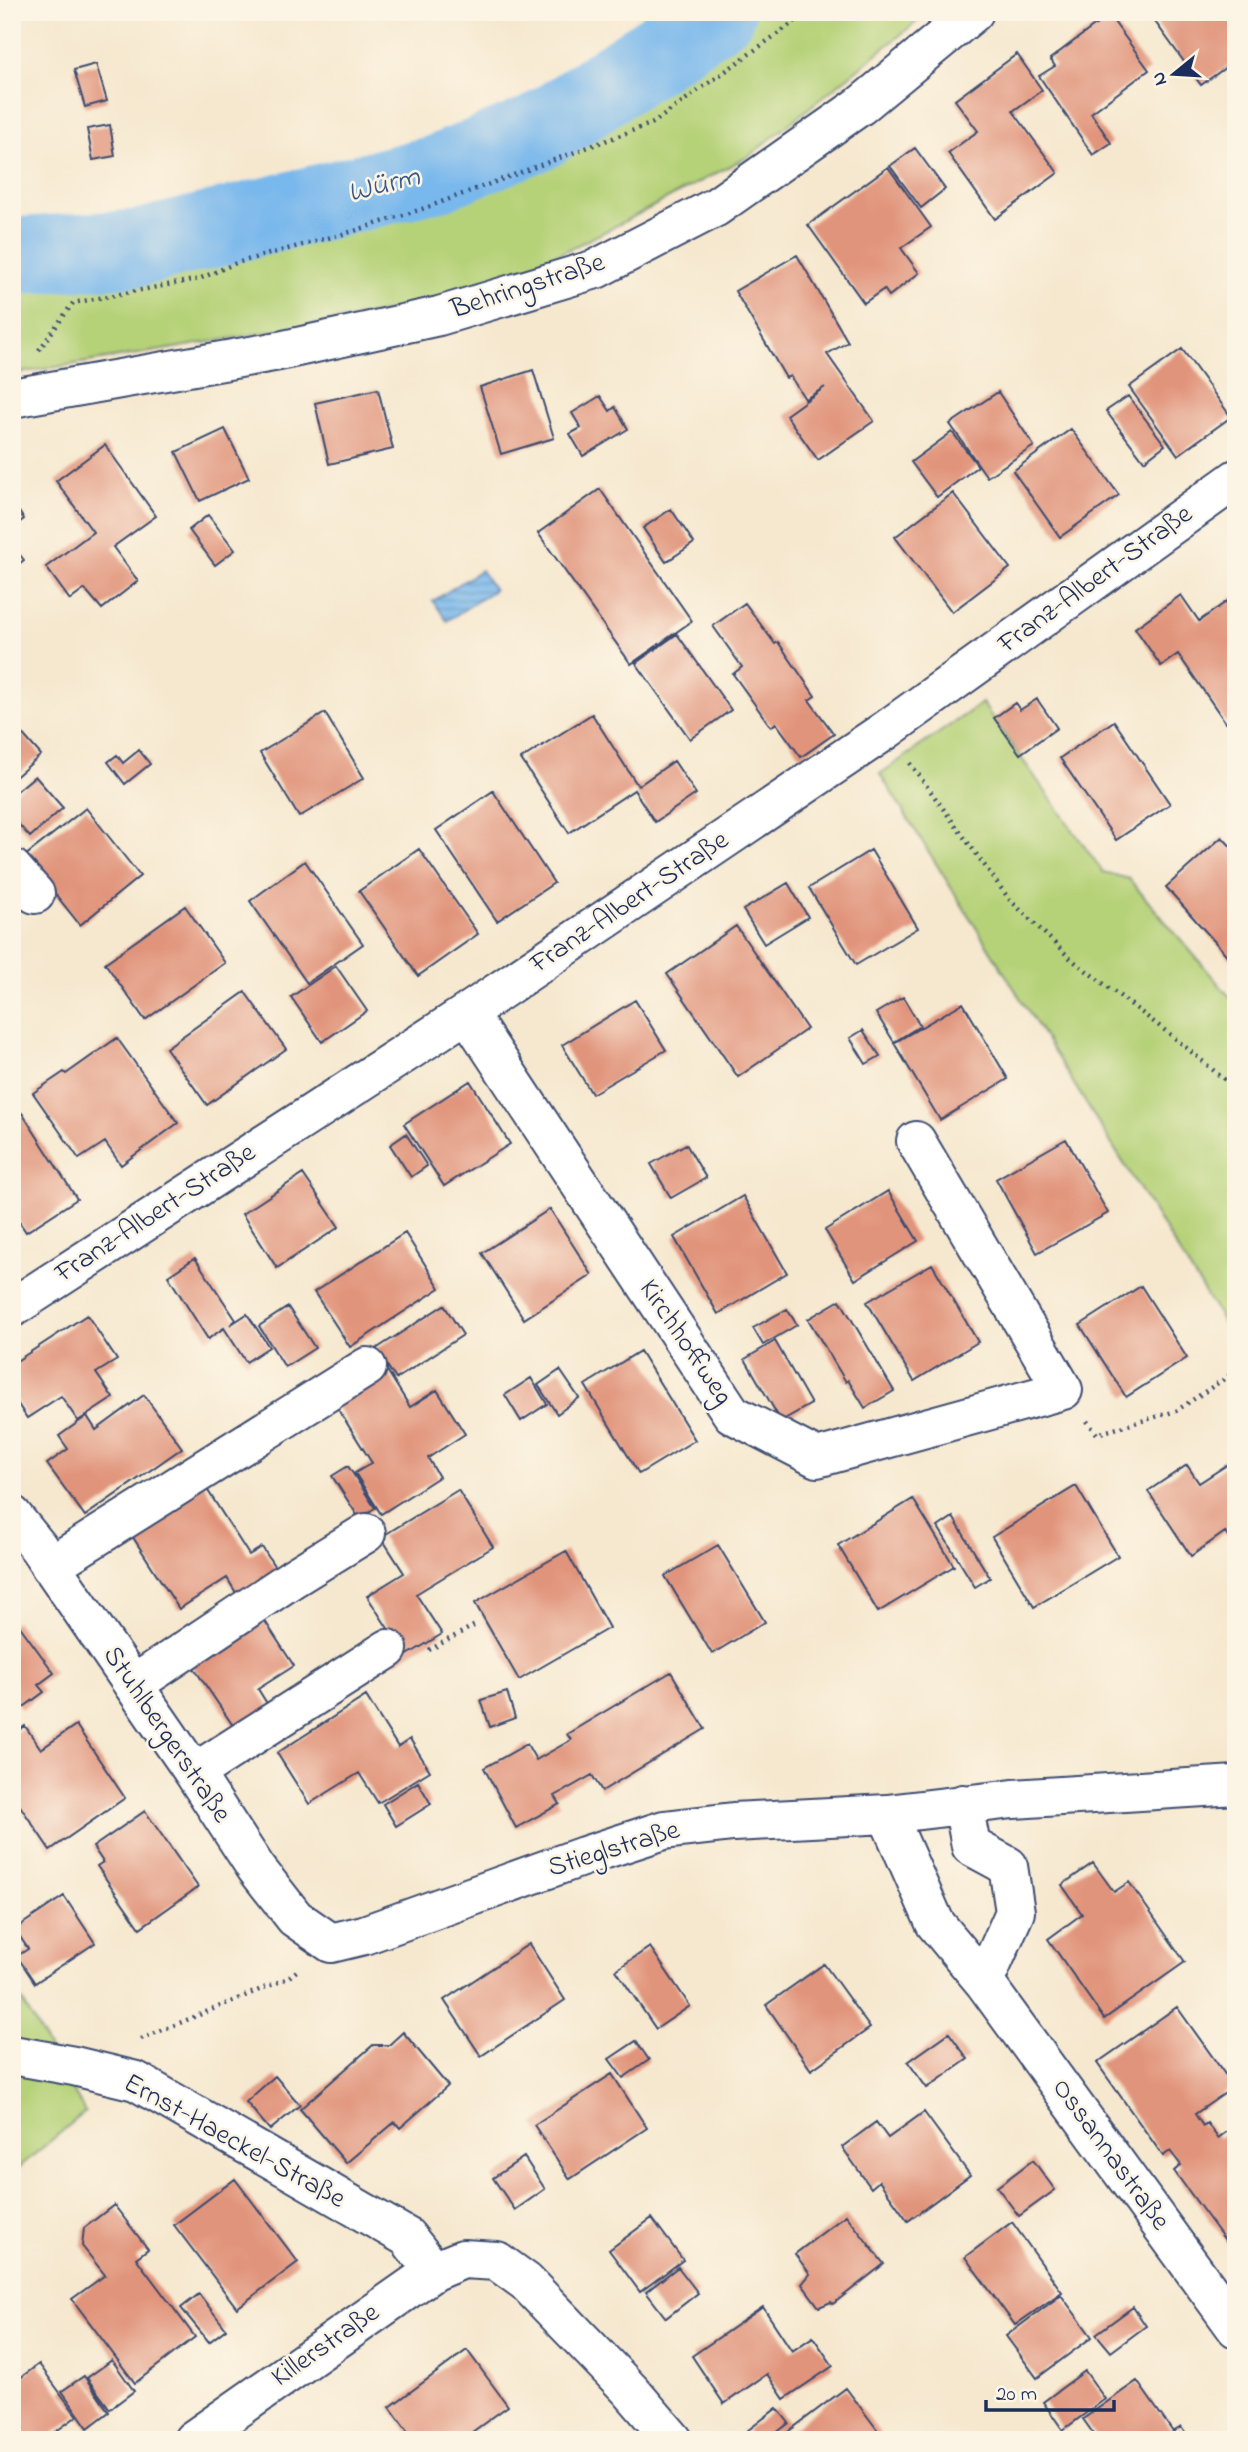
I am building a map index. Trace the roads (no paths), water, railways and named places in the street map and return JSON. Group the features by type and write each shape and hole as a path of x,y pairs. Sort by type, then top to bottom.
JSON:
{"street":[{"name":"Behringstraße","path":"13,397 279,351 426,319 596,269 716,207 860,106 974,12"},
{"name":"Franz-Albert-Straße","path":"12,1308 467,1013 886,730 1236,479"},
{"name":"Kirchhoffweg","path":"467,1013 732,1415 817,1458 1063,1390 916,1141"},
{"path":"44,1557 367,1367"},
{"path":"44,1557 318,1371"},
{"name":"Stuhlbergerstraße","path":"12,1516 44,1557 133,1685 256,1868 295,1918 331,1943"},
{"path":"133,1685 293,1578 366,1533"},
{"path":"194,1773 388,1650"},
{"name":"Stieglstraße","path":"331,1943 364,1935 664,1830 733,1822 887,1814 963,1804 1236,1785"},
{"path":"963,1804 971,1846 1008,1866 1015,1912 984,1982"},
{"name":"Ossannastraße","path":"887,1814 935,1923 984,1982 1236,2328"},
{"name":"Ernst-Haeckel-Straße","path":"12,2055 136,2081 407,2237 449,2265"},
{"path":"449,2265 498,2261 526,2283 630,2389 673,2440"},
{"name":"Killerstraße","path":"193,2440 449,2265"}],"water":[{"path":"481,570 494,590 447,621 433,601"}],"waterway":[{"name":"Würm","path":"12,256 139,248 438,173 539,132 717,12"}]}
